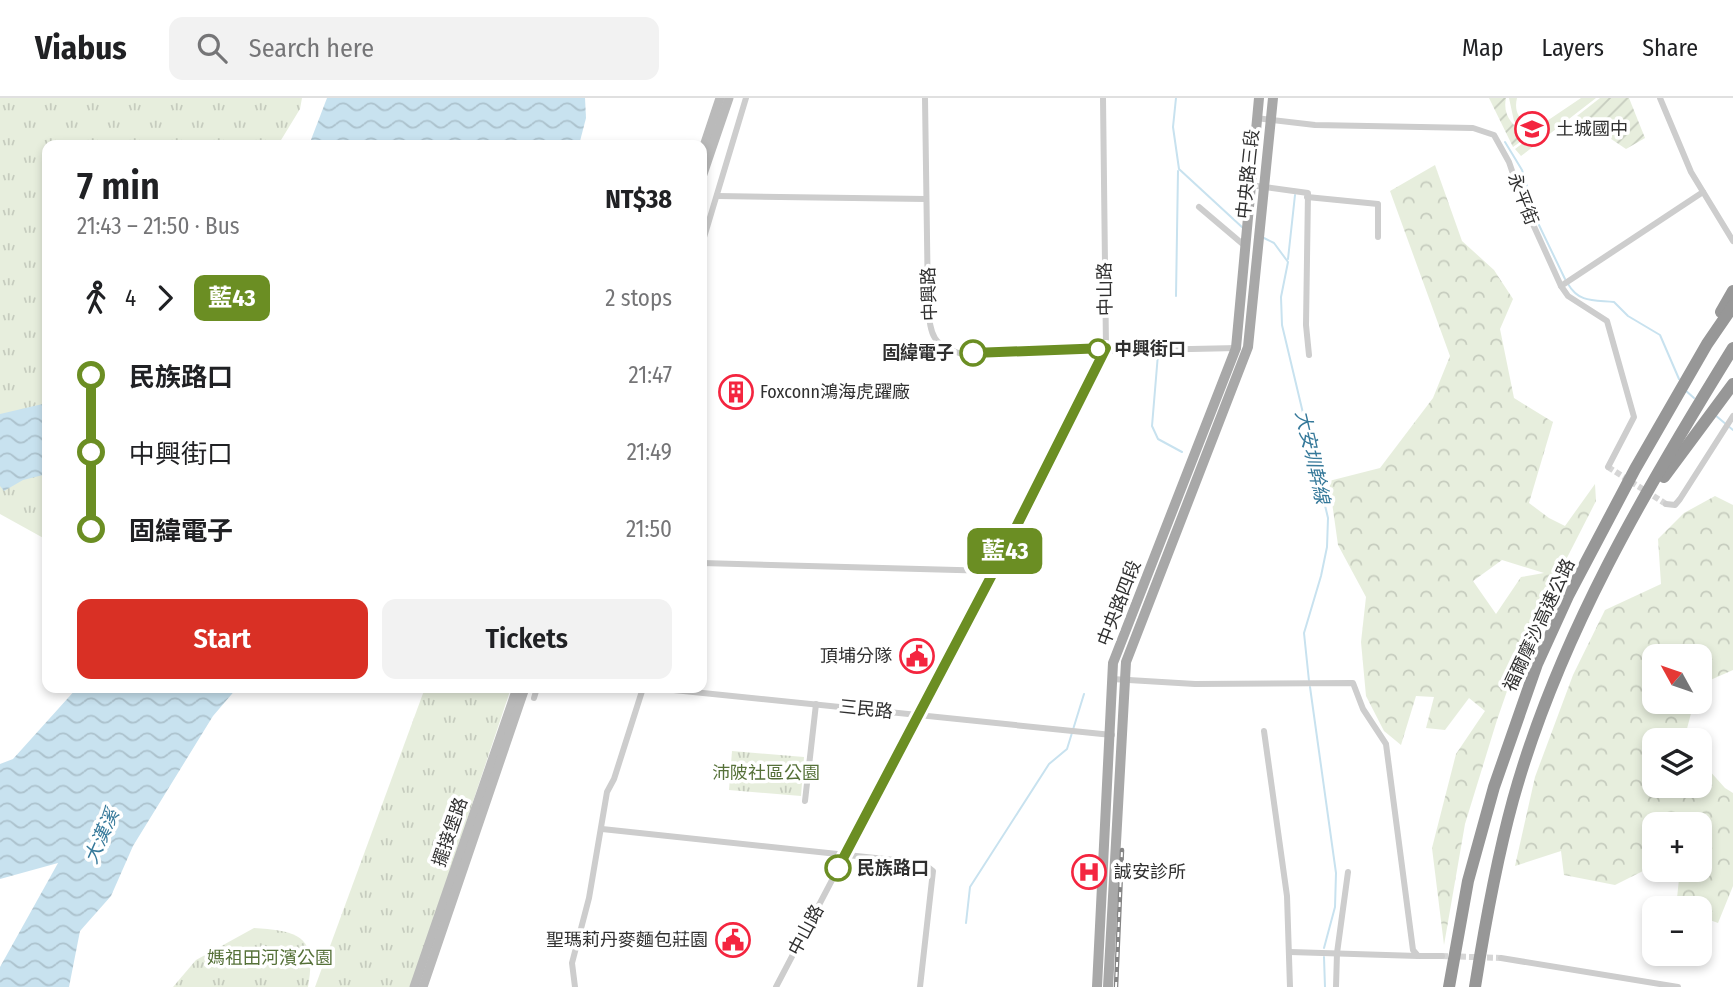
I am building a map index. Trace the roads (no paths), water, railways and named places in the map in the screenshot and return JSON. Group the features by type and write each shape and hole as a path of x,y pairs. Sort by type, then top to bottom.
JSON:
{"highway":[{"path":"1707,344 1733,291"},
{"name":"福爾摩沙高速公路","path":"1449,987 1468,881 1506,748 1537,664 1568,596 1635,469 1707,344 1733,306"},
{"name":"福爾摩沙高速公路","path":"1475,987 1490,894 1514,798 1535,734 1588,604 1700,402 1733,348"},
{"path":"1588,604 1658,485 1710,411 1733,384"}],"main road":[{"name":"中央路三段","path":"1245,246 1259,98"},
{"name":"中央路三段","path":"1257,243 1273,98"},
{"name":"中央路四段","path":"1108,987 1126,662 1248,347 1257,243"},
{"name":"中央路四段","path":"1097,987 1110,679 1118,645 1236,348 1245,246"}],"street":[{"path":"706,140 720,98"},
{"path":"707,162 729,98"},
{"path":"707,228 746,98"},
{"name":"中興路","path":"925,98 931,333 943,348 962,354 1106,348 1248,347"},
{"name":"中山路","path":"776,987 994,571 1106,348 1103,98"},
{"path":"1660,98 1672,133 1733,241"},
{"name":"永平街","path":"1256,118 1315,125 1488,130 1509,162 1522,200 1560,286 1581,306 1607,321 1634,417 1608,467"},
{"path":"1250,185 1308,193 1306,325 1309,355"},
{"path":"1560,286 1703,192"},
{"path":"717,196 926,199"},
{"path":"1307,197 1378,204 1378,237"},
{"path":"1199,207 1245,246"},
{"path":"1666,504 1675,505 1680,499 1733,416"},
{"path":"707,563 994,571"},
{"path":"1110,679 1353,683 1363,709 1386,744 1410,936 1413,950 1418,956"},
{"name":"擺接堡路","path":"418,986 515,693"},
{"name":"擺接堡路","path":"418,986 523,693"},
{"path":"534,698 536,693"},
{"path":"575,987 572,968 576,938 589,898 607,792 614,779 641,693"},
{"name":"三民路","path":"705,693 1120,736"},
{"path":"805,801 816,704"},
{"path":"1264,731 1287,896 1290,987"},
{"path":"602,829 923,863 933,871 920,987"},
{"path":"1336,987 1337,953 1348,872"},
{"path":"1290,952 1442,956"},
{"path":"1501,958 1678,987"}],"water":[{"path":"327,98 585,98 586,118 580,140 311,140"},
{"path":"42,404 42,475 23,480 4,491 0,486 0,414"},
{"name":"大漢溪","path":"72,693 233,693 213,716 133,846 111,896 80,931 69,987 0,987 0,967 58,863 0,879 0,764 13,759"}],"waterway":[{"name":"大安圳幹線","path":"1176,98 1173,127 1179,169 1243,228"},
{"path":"1505,142 1522,170 1538,223 1565,279"},
{"path":"1176,296 1178,171"},
{"path":"1288,259 1295,195"},
{"name":"大安圳幹線","path":"1264,238 1274,243 1288,262 1281,297 1282,325 1328,518 1327,547 1321,576 1304,633 1309,681"},
{"path":"1568,284 1582,298 1614,302 1628,316 1660,335 1679,379"},
{"path":"1158,354 1152,426 1158,439 1182,452"},
{"path":"1685,390 1694,398"},
{"path":"1715,415 1733,430"},
{"name":"大安圳幹線","path":"1310,687 1336,873 1335,907 1324,948"},
{"path":"966,923 970,887 1049,764 1067,749 1084,694"},
{"name":"大安圳幹線","path":"1324,957 1325,987"}],"tunnel":[{"path":"1608,467 1666,504"},
{"path":"1442,956 1501,958"}],"railway":[{"path":"1116,987 1122,850"}],"place":[{"name":"土城國中","path":"1532,129"},
{"name":"中興街口","path":"1098,349"},
{"name":"固緯電子","path":"973,353"},
{"name":"Foxconn鴻海虎躍廠","path":"736,392"},
{"name":"頂埔分隊","path":"917,656"},
{"name":"民族路口","path":"838,868"},
{"name":"誠安診所","path":"1089,872"},
{"name":"聖瑪莉丹麥麵包莊園","path":"733,940"}],"park label":[{"name":"沛陂社區公園","path":"766,773"},
{"name":"媽祖田河濱公園","path":"270,958"}]}
